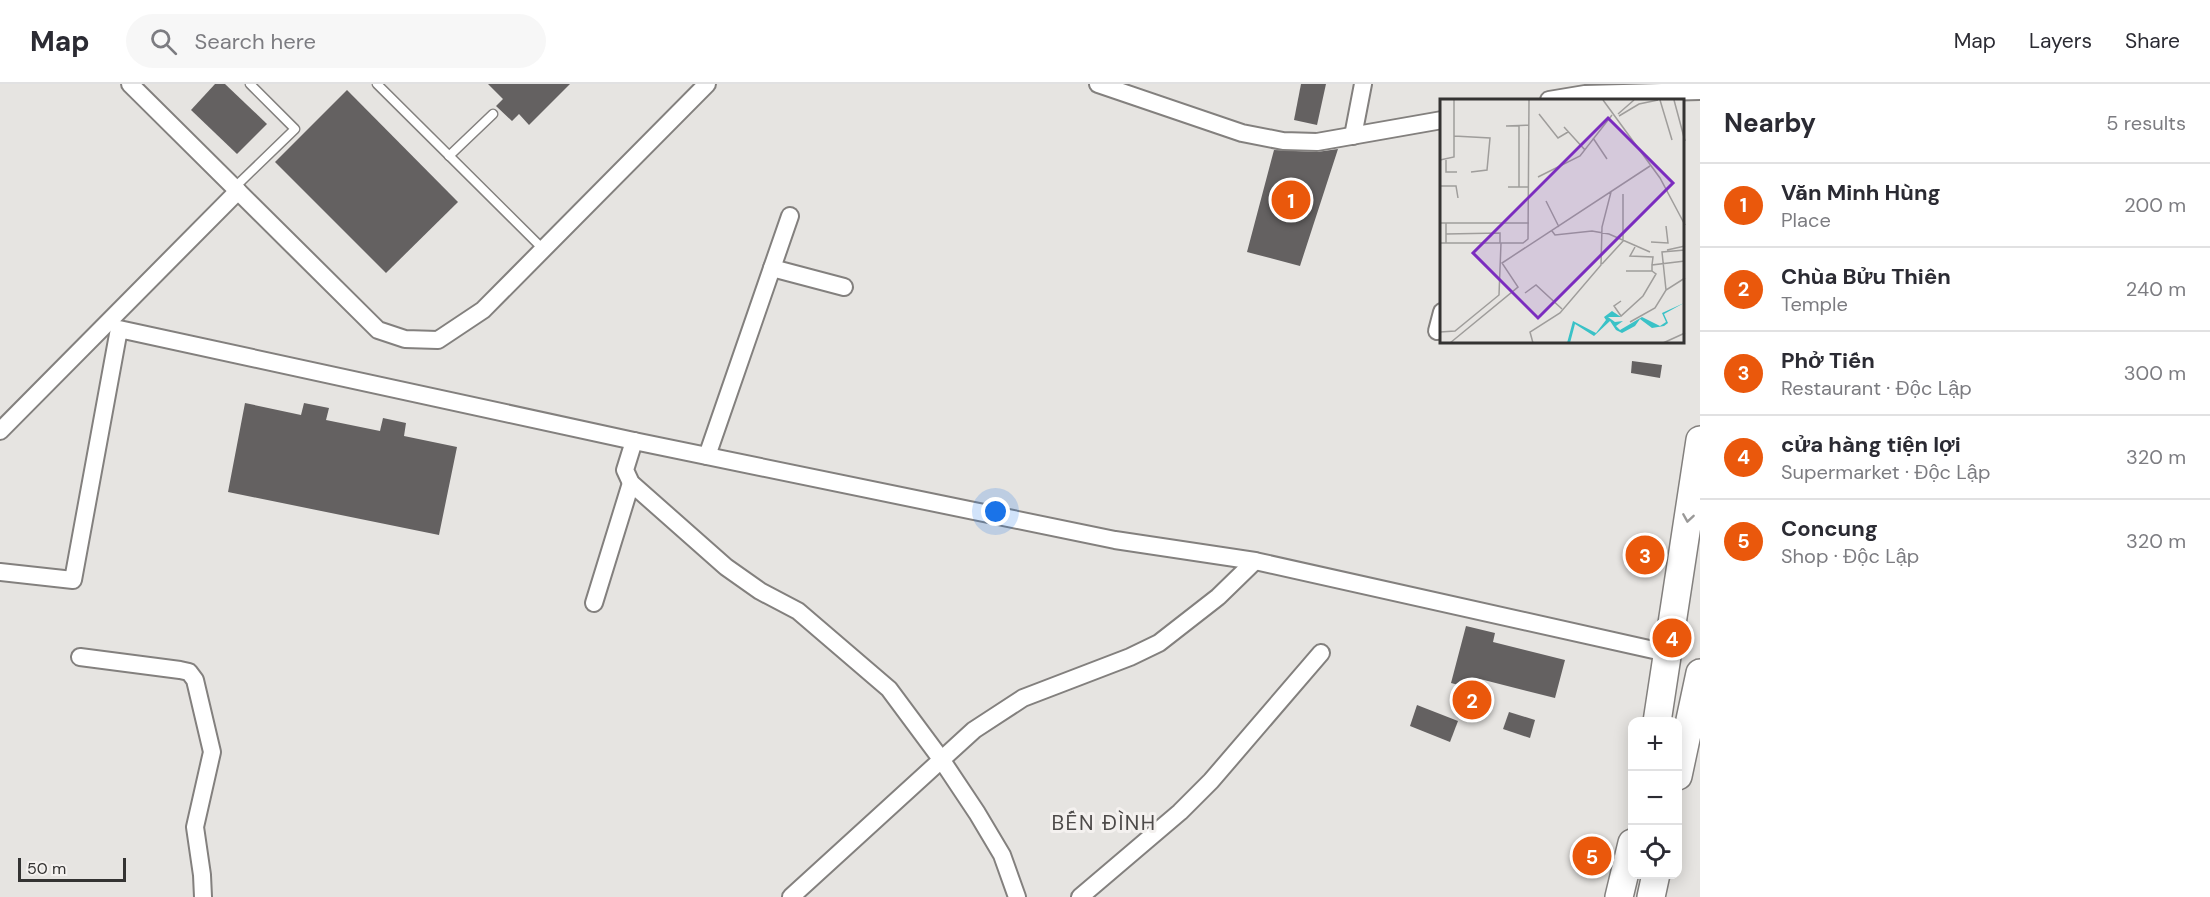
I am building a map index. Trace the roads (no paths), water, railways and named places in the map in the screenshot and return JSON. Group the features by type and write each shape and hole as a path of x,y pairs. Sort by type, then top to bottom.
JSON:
{"highway":[{"path":"1658,717 1700,440"},
{"path":"1678,771 1700,673"},
{"path":"1619,897 1628,860"},
{"path":"1651,897 1655,879"}],"street":[{"path":"130,84 378,330 405,339 438,340 483,310 707,84"},
{"path":"1098,84 1252,135 1283,141 1317,142 1440,120"},
{"path":"1353,136 1363,84"},
{"path":"1555,99 1585,94 1700,91"},
{"path":"0,430 236,190"},
{"path":"707,456 790,216"},
{"path":"772,268 844,287"},
{"path":"1437,332 1440,320"},
{"path":"0,572 73,580 119,329 634,441 1115,540 1255,561 1667,653"},
{"path":"634,441 625,470 631,483 726,567 760,591 798,611 889,688 941,759 1002,855 1017,897"},
{"path":"594,603 631,483"},
{"path":"791,897 974,730 1023,698 1160,644 1218,597 1255,561"},
{"path":"1080,897 1180,812 1211,781 1321,653"},
{"path":"81,657 180,670 189,672 195,680 212,752 195,827 203,897"}],"lane":[{"path":"236,190 295,129 250,84"},
{"path":"377,84 543,249"},
{"path":"449,156 493,114"}],"place":[{"name":"Văn Minh Hùng","path":"1291,200"},
{"name":"Phở Tiến","path":"1645,555"},
{"name":"cửa hàng tiện lợi","path":"1672,638"},
{"name":"Chùa Bửu Thiên","path":"1472,700"},
{"name":"Concung","path":"1592,856"}],"district":[{"name":"BẾN ĐÌNH","path":"1104,823"}]}
